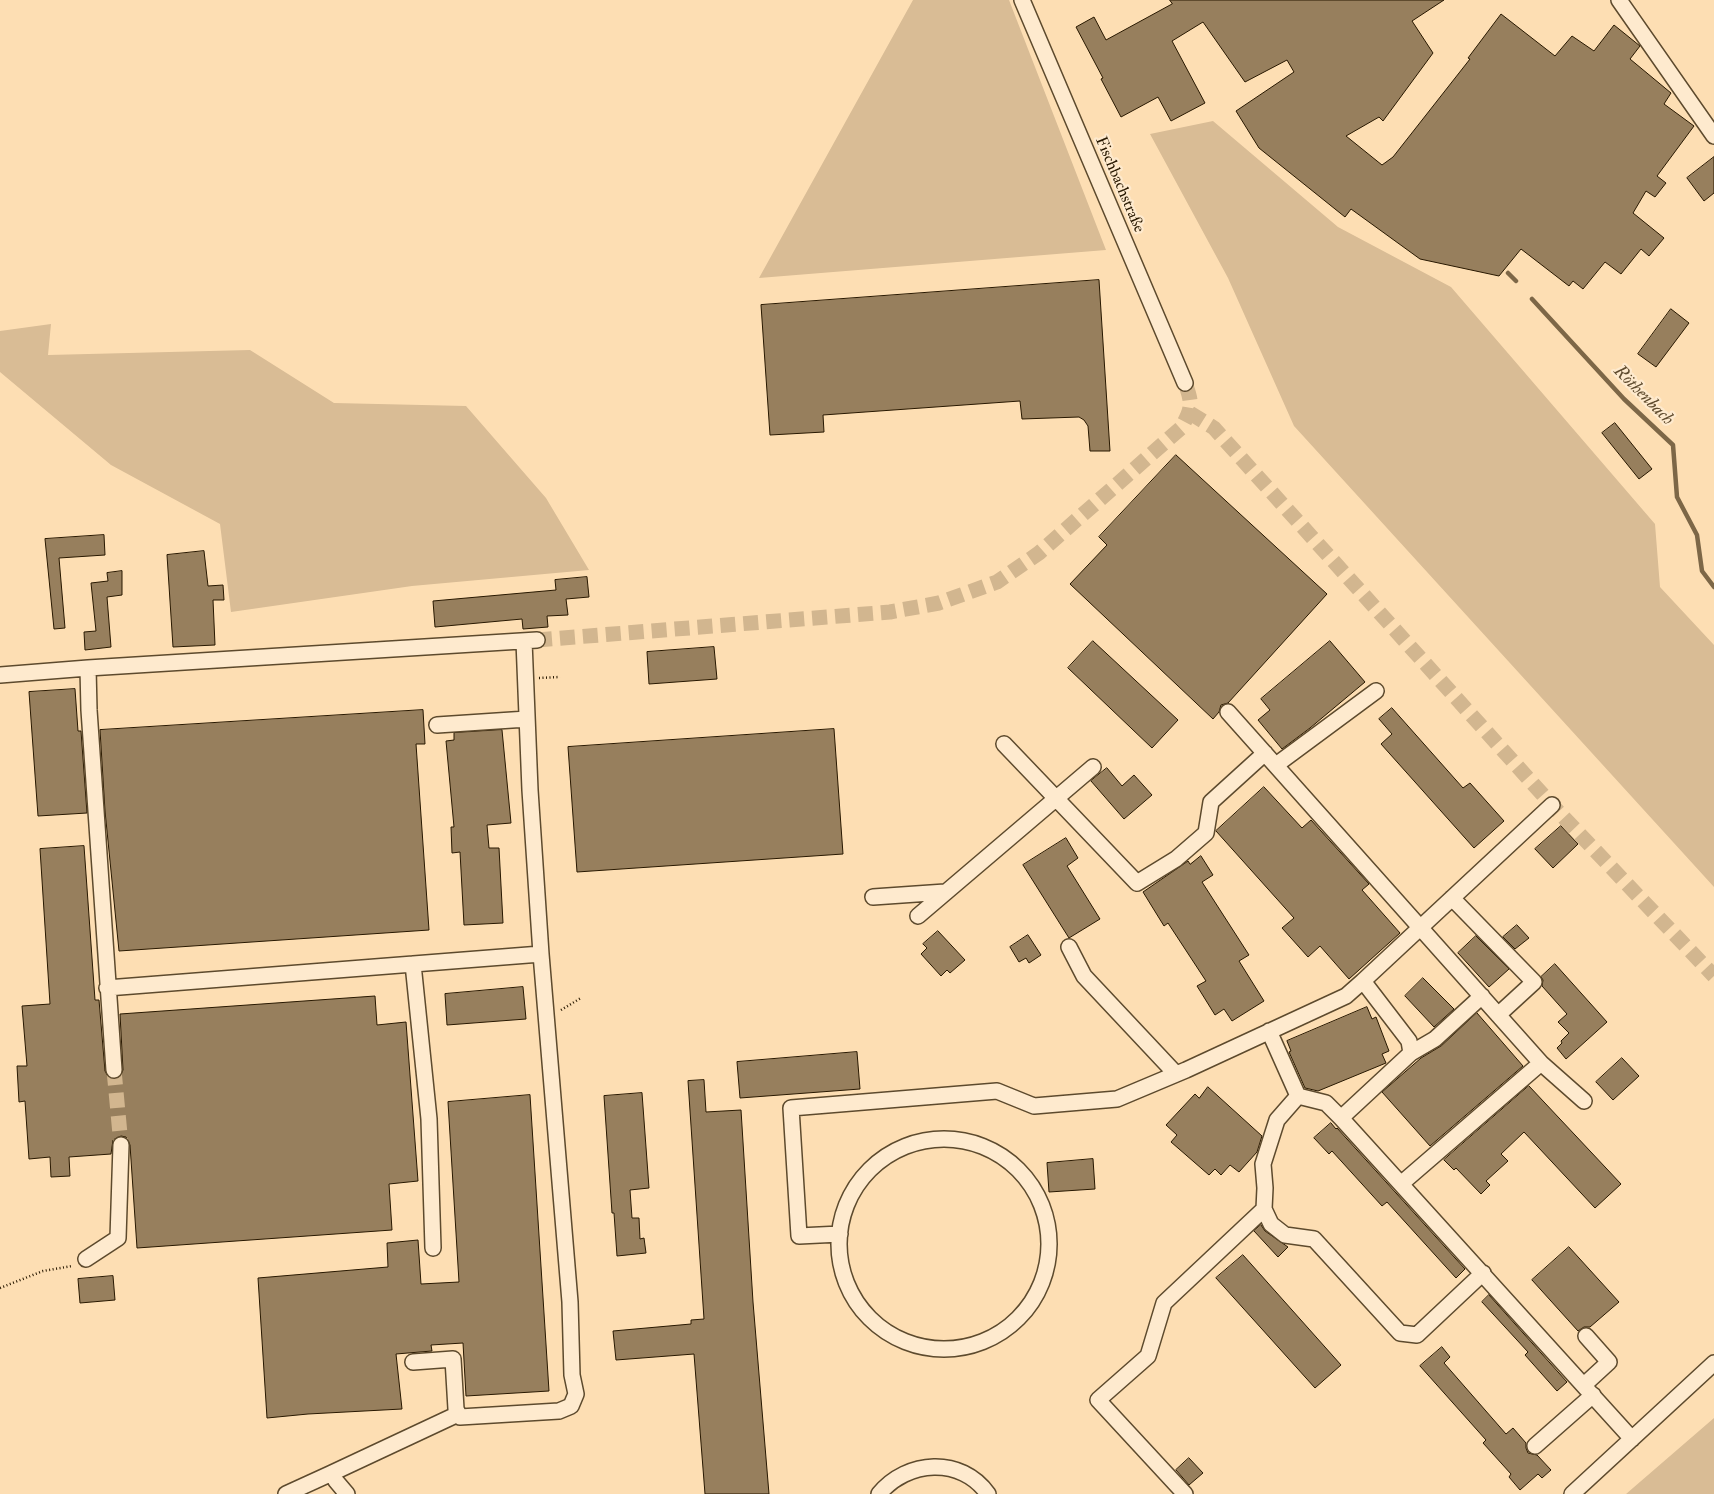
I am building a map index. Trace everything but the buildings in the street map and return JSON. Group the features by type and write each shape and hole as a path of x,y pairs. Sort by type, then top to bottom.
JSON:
{"street":[{"name":"Fischbachstraße","path":"1022,0 1184,383"},
{"path":"1619,0 1714,136"},
{"path":"0,675 530,640 525,679 541,954 570,1302 572,1375 576,1394 570,1406 559,1411 460,1417 456,1409 453,1359 413,1362"},
{"path":"88,668 88,710 114,1070"},
{"path":"1276,765 1376,691"},
{"path":"1228,712 1541,1063 1584,1101"},
{"path":"437,726 527,719"},
{"path":"1004,744 1137,883 1176,859 1206,833 1211,802 1265,753"},
{"path":"918,916 1093,767"},
{"path":"840,1234 799,1236 790,1108 997,1091 1034,1106 1117,1099 1346,996 1552,805"},
{"path":"873,897 946,892"},
{"path":"1452,898 1534,982 1498,1015"},
{"path":"1069,947 1084,976 1176,1074"},
{"path":"108,988 541,954"},
{"path":"414,964 429,1119 433,1248"},
{"path":"1363,981 1409,1041 1411,1053"},
{"path":"1341,1118 1411,1053 1436,1040 1482,996"},
{"path":"1269,1031 1298,1096"},
{"path":"1402,1183 1541,1063"},
{"path":"1298,1096 1326,1103 1341,1118 1402,1183 1632,1439"},
{"path":"1298,1096 1277,1120 1263,1164 1264,1209 1271,1224 1285,1235 1314,1239 1400,1333 1417,1335 1483,1273"},
{"path":"930,1140 961,1140 977,1144 998,1154 1027,1179 1036,1192 1045,1214 1049,1237 1049,1253 1044,1276 1034,1297 1025,1310 1002,1331 974,1344 958,1347 927,1347 912,1343 884,1329 861,1308 853,1295 842,1266 840,1234 847,1204 854,1190 863,1177 880,1161 900,1149 915,1143 930,1140"},
{"path":"86,1259 118,1238 121,1145"},
{"path":"1186,1494 1098,1400 1148,1356 1164,1303 1264,1209"},
{"path":"1535,1446 1588,1390 1609,1362 1586,1336"},
{"path":"1572,1494 1714,1363"},
{"path":"286,1494 458,1414"},
{"path":"880,1494 895,1479 906,1473 930,1466 966,1474 976,1481 988,1494"},
{"path":"332,1473 347,1494"}],"path":[{"path":"525,679 560,677"},
{"path":"546,1011 561,1010 581,998"},
{"path":"0,1288 44,1271 71,1266 86,1259"}],"shaded area":[{"path":"913,0 1009,0 1106,250 759,278"},
{"path":"1213,121 1338,227 1451,287 1655,524 1660,587 1714,645 1714,887 1294,426 1228,278 1150,134"},
{"path":"51,324 48,355 250,350 334,403 466,406 546,498 589,570 412,586 231,612 220,524 111,465 0,372 0,331"},
{"path":"1714,1418 1714,1494 1626,1494"}],"waterway":[{"name":"Röthenbach","path":"1508,273 1516,281"},
{"name":"Röthenbach","path":"1532,299 1624,399 1673,445 1677,497 1697,535 1702,571 1714,587"}],"tunnel":[{"path":"537,640 890,612 939,603 997,582 1039,553 1181,428 1190,406 1185,383"},
{"path":"1190,413 1214,428 1552,805 1714,976"},
{"path":"114,1070 121,1145"}]}
